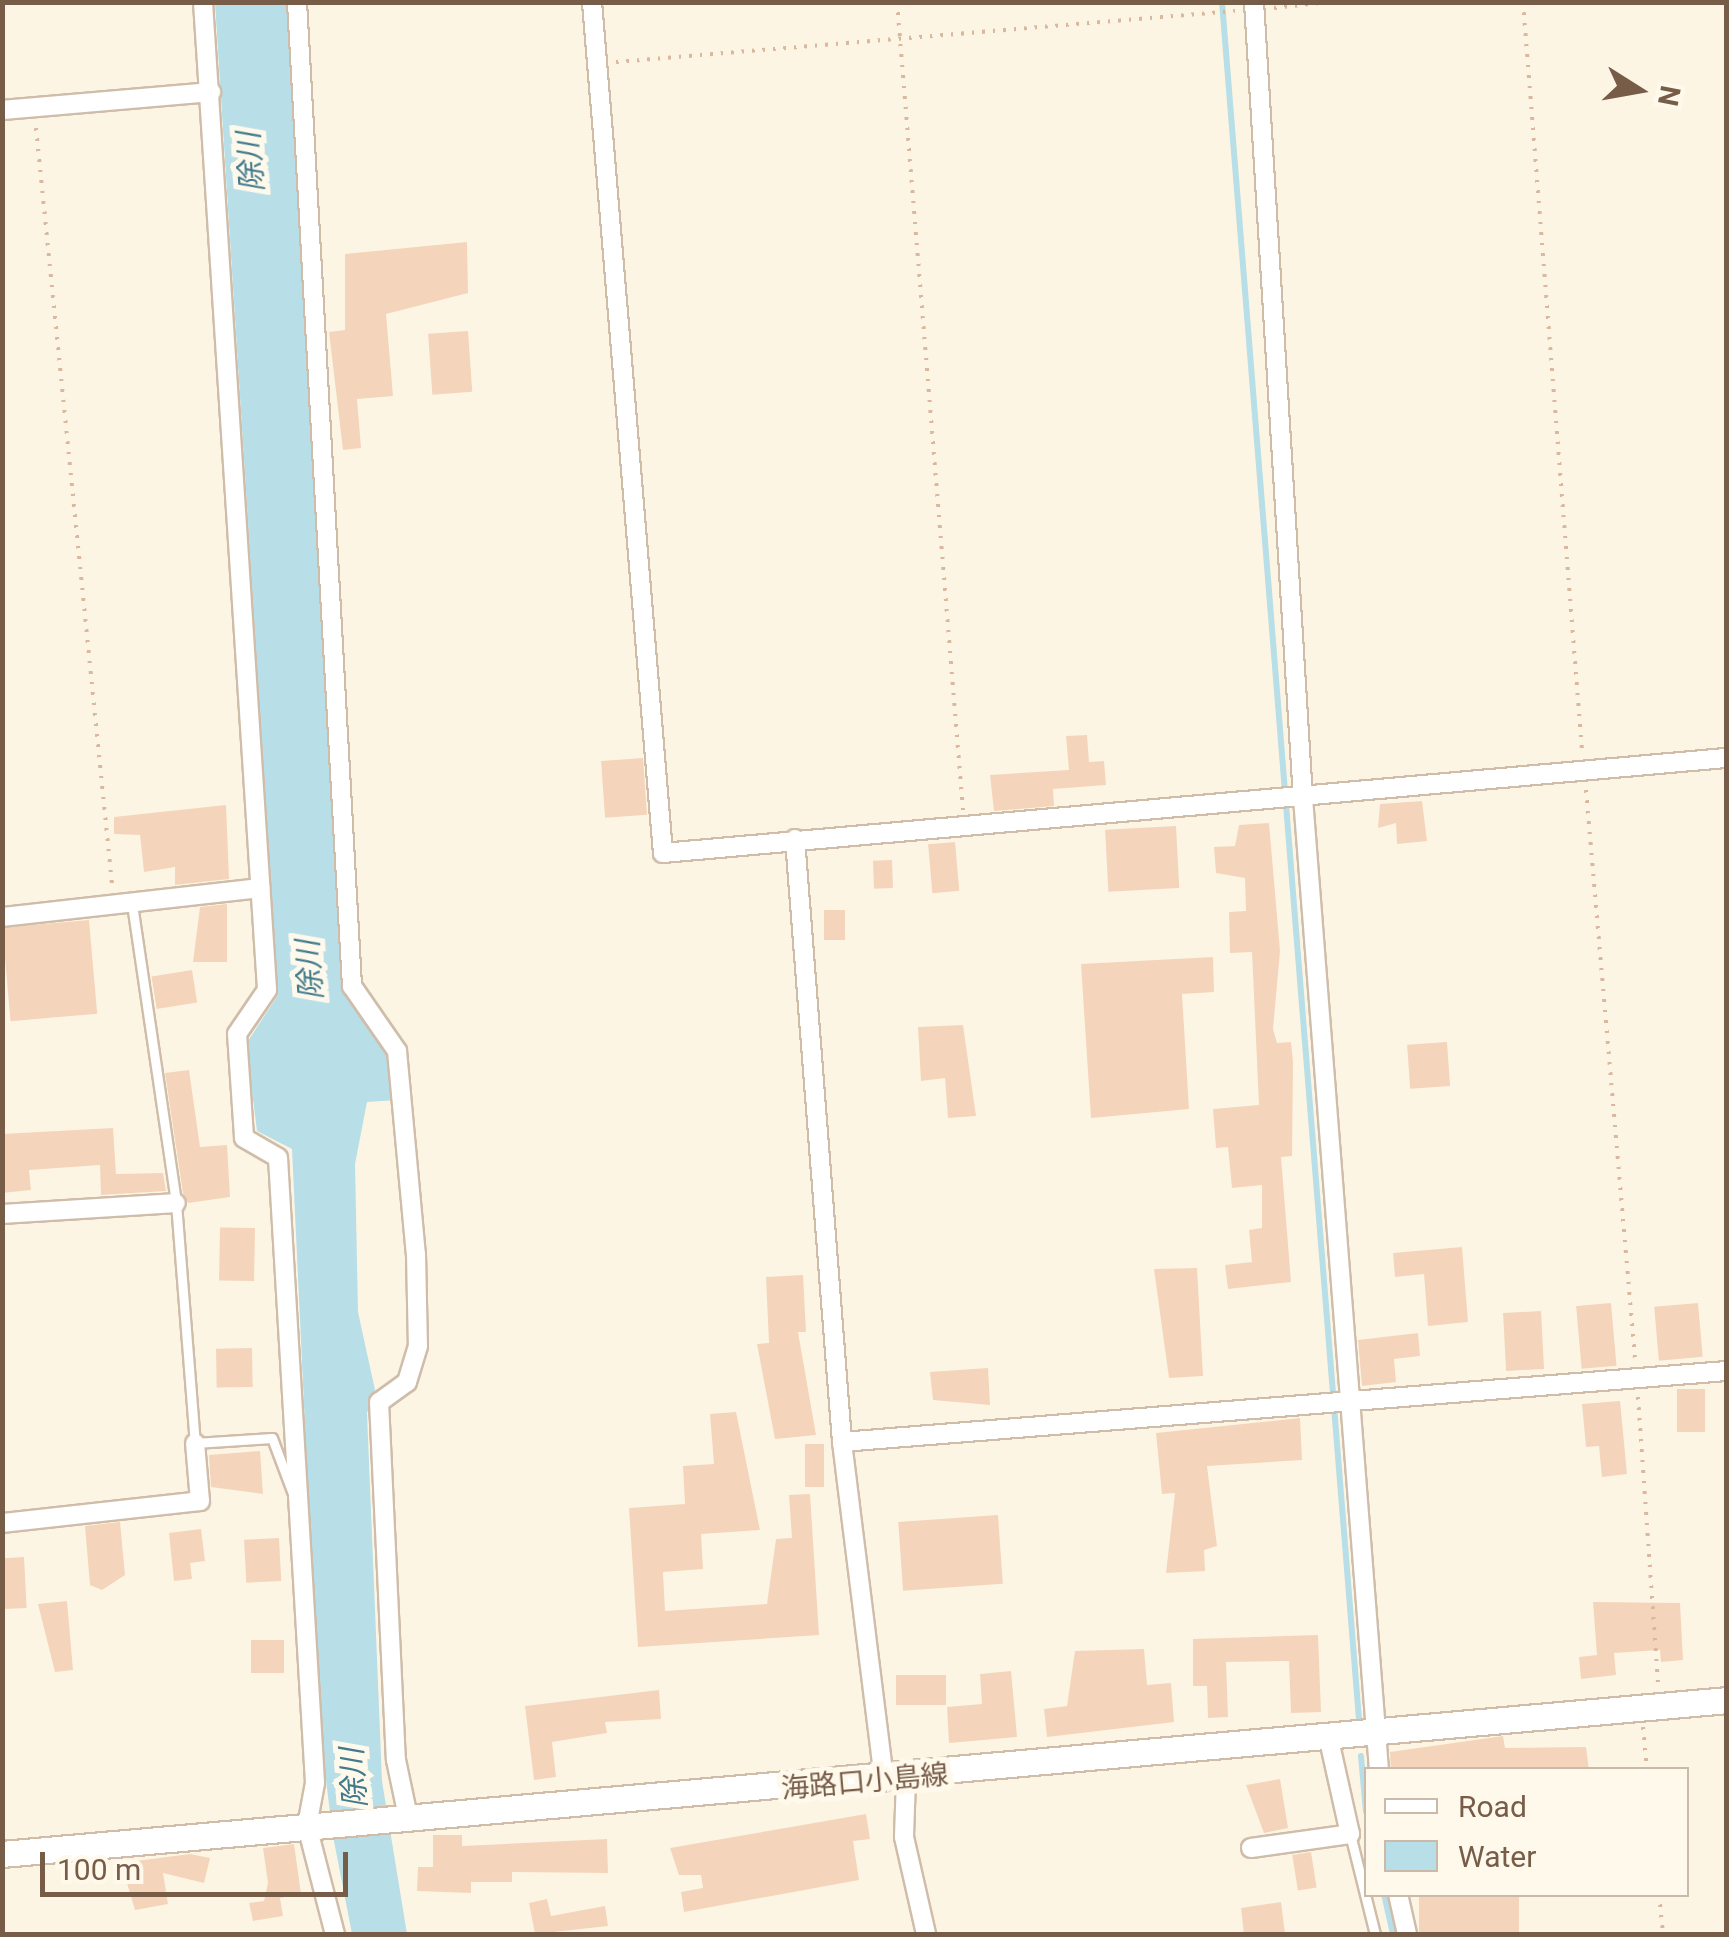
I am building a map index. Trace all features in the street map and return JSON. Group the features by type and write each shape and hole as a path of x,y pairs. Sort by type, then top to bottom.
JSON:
{"main road":[{"name":"海路口小島線","path":"2,1854 408,1817 895,1780 1726,1700"}],"street":[{"path":"203,2 267,990 237,1034 244,1138 278,1158 303,1519 315,1784 313,1825 335,1934"},
{"path":"297,2 352,986 397,1051 416,1254 418,1346 407,1382 379,1402 396,1760 408,1817"},
{"path":"592,2 663,853 1726,758"},
{"path":"1254,6 1303,798 1379,1767"},
{"path":"2,110 211,92"},
{"path":"795,839 842,1442 904,1837 926,1934"},
{"path":"2,917 260,888"},
{"path":"2,1214 176,1203"},
{"path":"842,1442 1726,1371"},
{"path":"2,1523 200,1502 195,1443"},
{"path":"1251,1848 1350,1834 1329,1740"},
{"path":"1399,1897 1407,1934"}],"lane":[{"path":"123,906 176,1203 195,1443 272,1438 303,1519"},
{"path":"1350,1834 1364,1890"},
{"path":"1366,1897 1375,1934"}],"path":[{"path":"897,2 966,828"},
{"path":"596,64 1329,2"},
{"path":"1523,2 1637,1380 1650,1706 1647,1767"},
{"path":"34,108 123,906"},
{"path":"1659,1897 1663,1934"}],"water":[{"name":"除川","path":"215,3 287,3 342,988 391,1055 397,1100 367,1102 355,1164 358,1312 375,1390 367,1413 382,1781 407,1934 352,1934 333,1836 319,1725 292,1149 257,1131 246,1044 278,995"}],"building":[{"path":"467,242 468,293 386,314 393,396 357,399 361,448 343,450 329,332 345,330 345,254"},
{"path":"468,331 472,392 432,395 428,334"},
{"path":"1087,735 1089,762 1104,761 1106,785 1053,789 1054,806 994,811 990,775 1069,770 1066,736"},
{"path":"643,758 647,815 605,818 601,761"},
{"path":"1422,801 1427,841 1397,844 1396,823 1378,828 1380,804"},
{"path":"226,805 229,879 175,885 175,867 144,872 140,835 114,834 114,817"},
{"path":"1269,823 1280,951 1273,1029 1277,1043 1291,1042 1293,1062 1292,1156 1281,1157 1291,1282 1228,1289 1225,1265 1252,1262 1249,1230 1262,1228 1262,1185 1232,1188 1228,1147 1216,1148 1213,1109 1259,1105 1252,952 1230,953 1229,912 1246,911 1245,878 1216,873 1214,847 1235,846 1239,825"},
{"path":"1176,826 1179,888 1108,892 1105,830"},
{"path":"955,842 959,891 932,893 928,844"},
{"path":"892,860 893,888 874,889 873,861"},
{"path":"227,904 227,962 193,962 200,907"},
{"path":"824,910 845,910 845,940 824,940"},
{"path":"89,920 97,1014 11,1021 2,928"},
{"path":"1213,957 1214,992 1182,994 1189,1109 1091,1118 1081,964"},
{"path":"192,970 197,1003 157,1009 152,976"},
{"path":"963,1025 976,1116 948,1118 945,1078 921,1081 918,1027"},
{"path":"1447,1042 1450,1086 1410,1089 1407,1045"},
{"path":"189,1070 200,1147 227,1145 230,1197 188,1203 183,1193 165,1073"},
{"path":"113,1128 116,1174 163,1173 166,1191 101,1195 100,1165 29,1170 31,1190 2,1193 2,1134"},
{"path":"220,1227 255,1228 254,1281 219,1280"},
{"path":"1462,1247 1468,1322 1428,1326 1424,1274 1395,1277 1393,1253"},
{"path":"1197,1268 1203,1376 1169,1378 1154,1269"},
{"path":"803,1275 806,1332 798,1332 816,1435 775,1439 757,1344 769,1343 766,1277"},
{"path":"1611,1303 1616,1366 1582,1369 1576,1306"},
{"path":"1698,1303 1703,1357 1659,1361 1654,1307"},
{"path":"1541,1311 1544,1369 1506,1371 1503,1313"},
{"path":"1418,1333 1420,1356 1394,1359 1396,1382 1362,1386 1358,1340"},
{"path":"252,1348 253,1387 217,1388 216,1349"},
{"path":"988,1368 990,1405 933,1400 930,1372"},
{"path":"1677,1389 1705,1389 1705,1432 1677,1432"},
{"path":"1620,1401 1627,1474 1602,1477 1599,1446 1586,1447 1582,1404"},
{"path":"736,1412 760,1530 701,1534 703,1569 663,1572 665,1611 767,1604 776,1539 792,1538 789,1495 810,1494 819,1635 638,1647 629,1508 685,1504 683,1466 714,1464 710,1414"},
{"path":"1300,1418 1302,1460 1207,1466 1217,1546 1204,1550 1205,1571 1166,1573 1175,1493 1162,1494 1156,1433"},
{"path":"805,1444 824,1444 824,1487 805,1487"},
{"path":"260,1451 263,1494 211,1487 209,1455"},
{"path":"998,1515 1003,1584 903,1591 898,1522"},
{"path":"120,1522 125,1575 102,1590 90,1585 85,1526"},
{"path":"201,1529 205,1561 190,1563 192,1579 174,1581 169,1533"},
{"path":"279,1538 281,1581 246,1583 244,1540"},
{"path":"24,1557 27,1608 5,1609 2,1558"},
{"path":"67,1601 73,1670 55,1672 38,1604"},
{"path":"1593,1602 1680,1603 1683,1660 1661,1662 1660,1650 1614,1653 1616,1675 1581,1679 1579,1657 1597,1655"},
{"path":"1318,1635 1321,1712 1291,1713 1289,1661 1226,1662 1228,1717 1208,1718 1207,1686 1193,1686 1193,1639"},
{"path":"251,1640 284,1640 284,1673 251,1673"},
{"path":"1144,1649 1147,1685 1171,1683 1174,1722 1047,1737 1044,1709 1067,1706 1075,1651"},
{"path":"1011,1671 1017,1737 949,1743 947,1707 982,1704 980,1674"},
{"path":"896,1675 946,1675 946,1705 896,1705"},
{"path":"659,1690 661,1719 605,1722 607,1733 552,1742 556,1777 534,1780 525,1706"},
{"path":"1503,1736 1505,1748 1586,1747 1589,1767 1391,1767 1390,1752"},
{"path":"1280,1779 1288,1828 1264,1833 1246,1785"},
{"path":"866,1814 870,1839 853,1841 859,1880 684,1912 681,1892 703,1888 701,1875 679,1875 670,1848"},
{"path":"433,1835 462,1835 462,1846 607,1839 608,1873 512,1872 512,1882 471,1882 471,1893 417,1891 418,1867 433,1867"},
{"path":"294,1844 301,1894 280,1898 283,1916 253,1921 249,1903 264,1901 268,1883 263,1848"},
{"path":"1311,1852 1317,1888 1298,1891 1292,1855"},
{"path":"190,1854 210,1858 204,1883 163,1873 168,1904 135,1910 121,1863"},
{"path":"1419,1897 1519,1897 1519,1934 1419,1934"},
{"path":"547,1899 551,1916 605,1906 608,1926 535,1934 529,1903"},
{"path":"1281,1902 1285,1934 1244,1934 1241,1908"}],"waterway":[{"path":"1222,2 1359,1719"},
{"path":"1361,1756 1364,1790"},
{"path":"1385,1897 1393,1934"}]}
